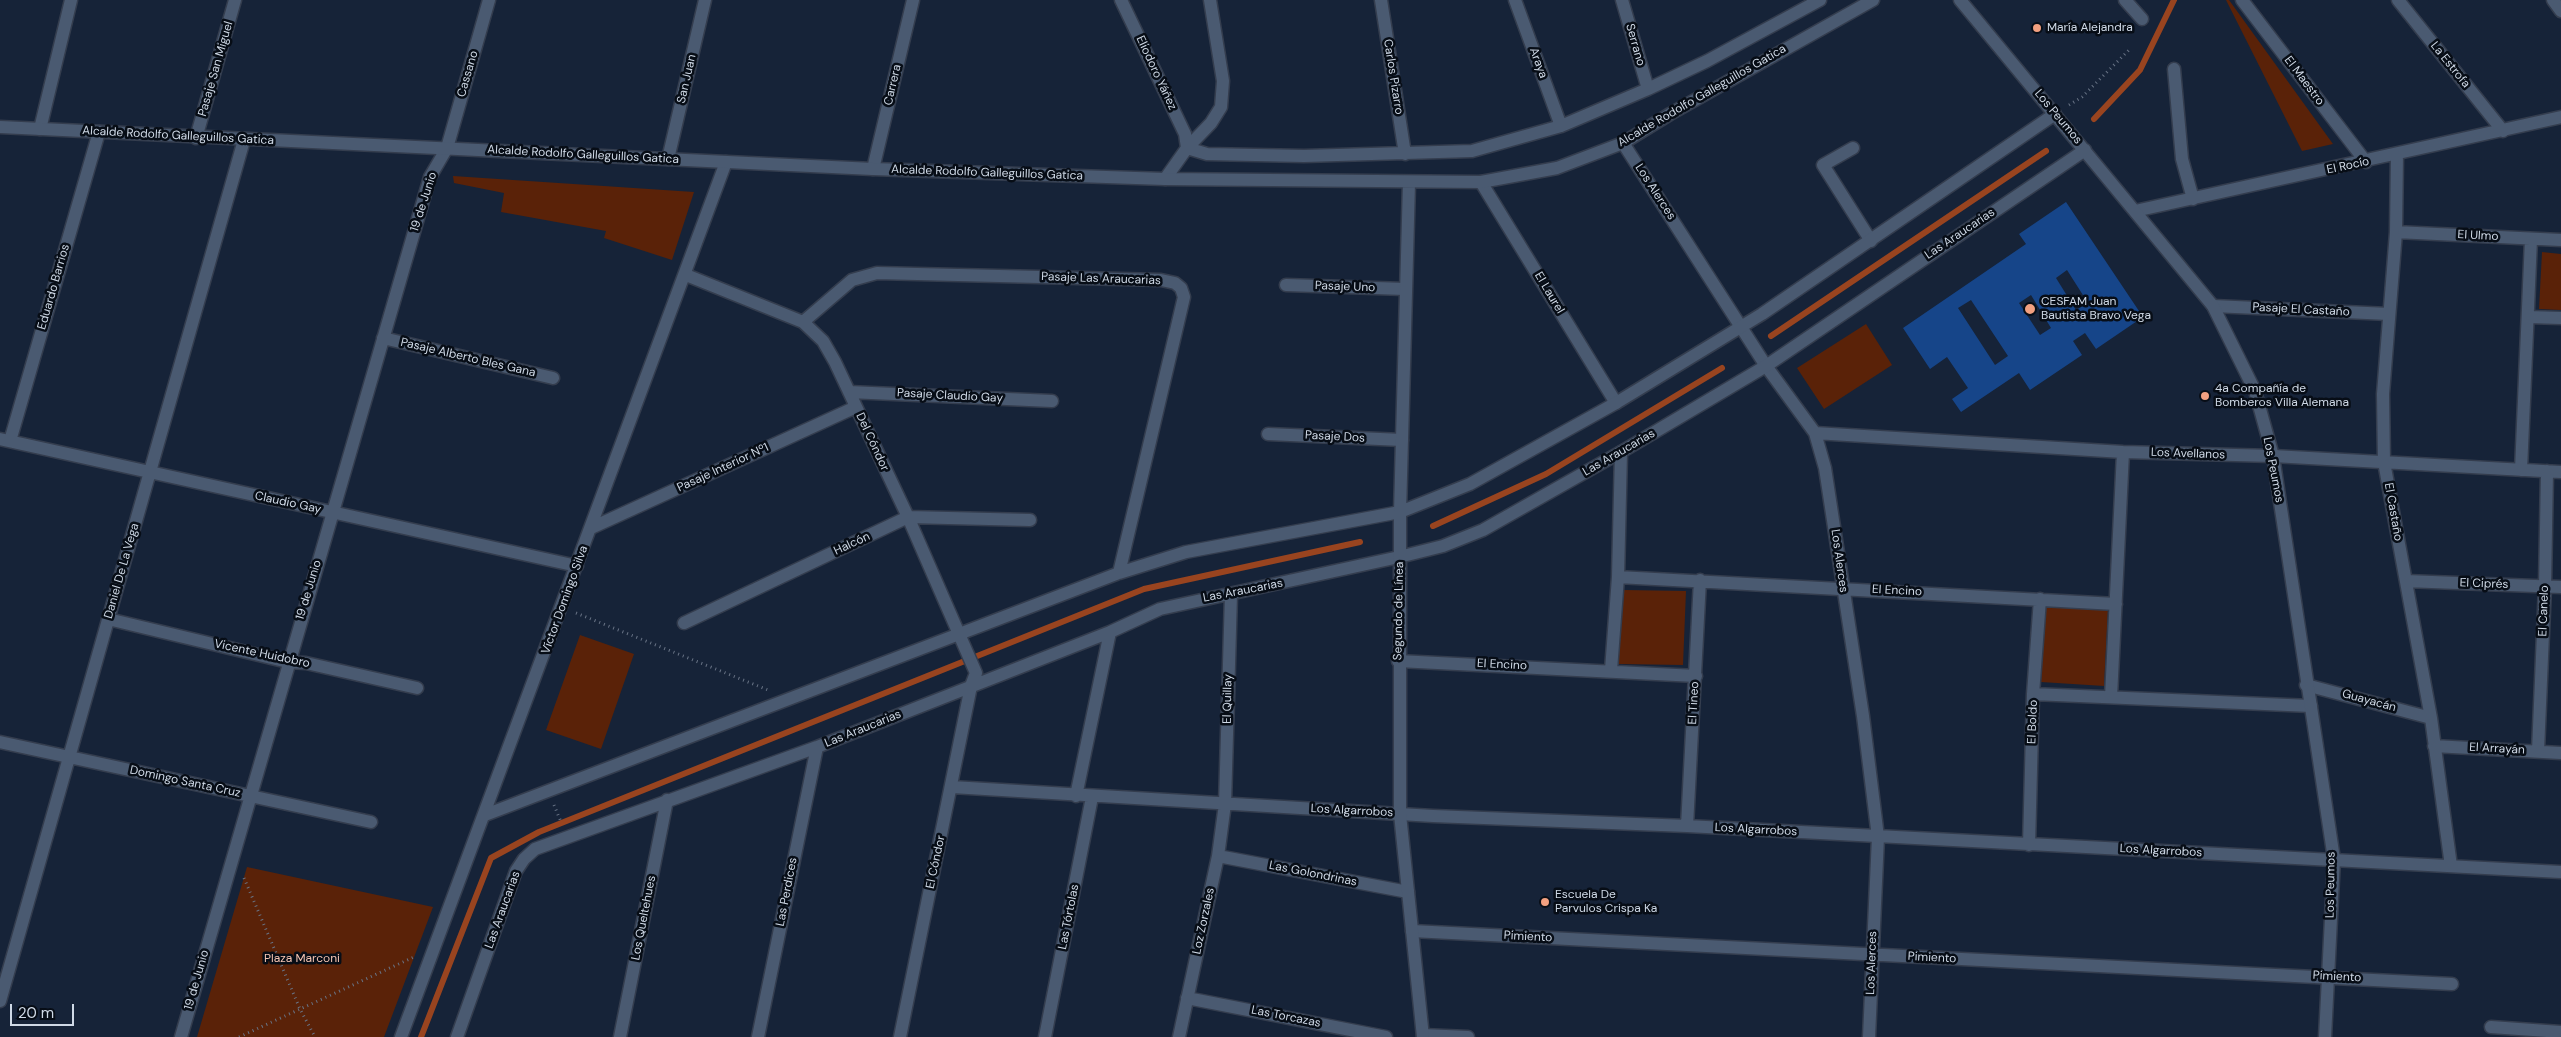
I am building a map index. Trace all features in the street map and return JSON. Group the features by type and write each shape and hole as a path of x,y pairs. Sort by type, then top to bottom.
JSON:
{"street":[{"path":"40,129 71,0"},
{"name":"Pasaje San Miguel","path":"196,138 235,0"},
{"name":"Cassano","path":"448,148 489,0"},
{"name":"San Juan","path":"668,159 705,0"},
{"name":"Carrera","path":"873,169 913,0"},
{"name":"Eliodoro Yáñez","path":"1122,0 1184,134 1187,148"},
{"path":"1165,179 1187,148 1211,123 1221,107 1224,81 1210,0"},
{"name":"Carlos Pizarro","path":"1381,0 1405,154"},
{"name":"Araya","path":"1515,0 1561,126"},
{"name":"Serrano","path":"1622,0 1648,89"},
{"name":"Alcalde Rodolfo Galleguillos Gatica","path":"1187,148 1207,154 1304,156 1472,151 1561,126 1648,89 1707,62 1820,0"},
{"name":"Alcalde Rodolfo Galleguillos Gatica","path":"0,127 196,138 448,148 873,169 1165,179 1409,183 1482,182 1557,168 1623,143 1670,114 1873,0"},
{"name":"Los Peumos","path":"1960,0 2213,306 2255,391 2273,456 2306,685 2311,706 2334,859 2325,1037"},
{"path":"2125,0 2142,19"},
{"name":"El Maestro","path":"2242,0 2366,162"},
{"name":"La Estrofa","path":"2398,0 2503,131"},
{"path":"2553,0 2561,11"},
{"path":"2174,69 2182,159 2192,199"},
{"path":"485,815 1119,573 1186,552 1400,512 1470,484 1616,404 1741,327 1871,241 2054,114"},
{"name":"El Rocío","path":"2135,211 2561,118"},
{"name":"Eduardo Barrios","path":"5,440 98,132"},
{"name":"Daniel De La Vega","path":"0,1001 244,140"},
{"name":"Los Alerces","path":"1623,143 1766,366 1814,433 1825,468 1842,588 1864,716 1878,837 1869,1037"},
{"name":"19 de Junio","path":"181,1037 249,796 430,177 448,148"},
{"path":"1853,148 1822,165 1871,241"},
{"name":"Las Araucarias","path":"457,1037 516,871 524,859 535,849 667,800 817,748 1110,632 1160,609 1400,557 1442,546 1483,530 1621,452 1766,366 2084,150"},
{"name":"El Castaño","path":"2397,154 2396,232 2383,394 2384,462 2431,718 2451,866"},
{"name":"Víctor Domingo Silva","path":"401,1037 686,275 726,162"},
{"name":"El Laurel","path":"1482,182 1616,404"},
{"name":"Segundo de Línea","path":"1409,183 1400,512 1398,661 1400,814 1423,1036"},
{"name":"El Ulmo","path":"2396,232 2561,240"},
{"path":"2521,470 2531,239"},
{"name":"Pasaje Las Araucarias","path":"803,322 852,280 877,272 1161,280 1175,283 1181,288 1184,297 1119,573"},
{"name":"Del Cóndor","path":"686,275 803,322 822,341 849,392 908,517 964,645 976,673 971,686"},
{"name":"Pasaje Uno","path":"1286,285 1405,289"},
{"name":"Pasaje El Castaño","path":"2213,306 2389,314"},
{"path":"2528,317 2561,318"},
{"name":"Pasaje Alberto Bles Gana","path":"383,338 553,378"},
{"name":"Pasaje Claudio Gay","path":"849,392 1052,401"},
{"name":"Pasaje Interior Nº1","path":"591,528 856,407"},
{"name":"Los Avellanos","path":"1814,433 2123,452 2273,456 2561,472"},
{"name":"Pasaje Dos","path":"1268,434 1402,440"},
{"name":"Claudio Gay","path":"5,440 577,566"},
{"path":"1612,670 1618,577 1621,452"},
{"path":"2111,696 2123,452"},
{"name":"El Canelo","path":"2538,751 2545,586 2547,471"},
{"name":"Halcón","path":"684,623 908,517 1030,520"},
{"name":"El Encino","path":"1618,577 2116,604"},
{"name":"El Tineo","path":"1687,826 1700,580"},
{"name":"El Ciprés","path":"2406,581 2561,587"},
{"name":"El Quillay","path":"1225,804 1231,594"},
{"name":"El Boldo","path":"2029,845 2033,694 2040,599"},
{"name":"Vicente Huidobro","path":"108,619 288,662 306,663 417,688"},
{"path":"1076,796 1110,632"},
{"name":"El Encino","path":"1398,661 1612,670 1696,676"},
{"name":"Guayacán","path":"2306,685 2431,718"},
{"name":"El Cóndor","path":"900,1037 971,686"},
{"path":"2033,694 2311,706"},
{"name":"Domingo Santa Cruz","path":"0,742 371,822"},
{"name":"El Arrayán","path":"2434,746 2561,753"},
{"name":"Las Perdices","path":"758,1037 817,748"},
{"name":"Los Algarrobos","path":"952,787 1092,797 1400,814 1687,826 2561,872"},
{"name":"Las Tórtolas","path":"1045,1037 1092,797"},
{"name":"Los Queltehues","path":"620,1037 667,800"},
{"name":"Loz Zorzales","path":"1179,1037 1218,856 1225,804"},
{"name":"Las Golondrinas","path":"1218,856 1408,892"},
{"name":"Pimiento","path":"1412,931 2452,984"},
{"name":"Las Torcazas","path":"1187,998 1386,1037"},
{"path":"2491,1027 2530,1034 2561,1032"},
{"path":"1423,1036 1468,1037"}],"path":[{"path":"2054,114 2082,97 2129,50"},
{"path":"562,607 788,698"},
{"path":"549,790 566,837"},
{"path":"233,852 300,1009 315,1037"},
{"path":"239,1037 436,947"}],"green space":[{"path":"2226,0 2229,0 2333,144 2302,151"},
{"path":"453,176 694,192 672,260 604,238 606,231 501,212 504,193 454,183"},
{"path":"2542,252 2561,254 2561,310 2539,309"},
{"path":"1866,324 1892,365 1824,409 1797,368"},
{"path":"1624,590 1686,591 1683,665 1618,664"},
{"path":"2045,606 2108,609 2104,686 2041,682"},
{"path":"580,635 634,654 601,749 546,730"},
{"name":"Plaza Marconi","path":"247,867 433,907 384,1037 197,1037"}],"building":[{"path":"2066,202 2143,317 2096,349 2085,333 2073,341 2082,355 2030,390 2019,373 1961,412 1952,399 1968,388 1947,357 1930,369 1903,328 2026,244 2019,234","holes":["2067,270 2088,303 2076,310 2056,278","2031,295 2051,328 2040,335 2019,303","1971,300 2008,356 1995,365 1958,308"]}],"waterway":[{"path":"2094,119 2140,70 2174,0"},
{"path":"1771,336 2046,151"},
{"path":"1433,526 1546,474 1722,368"},
{"path":"421,1037 491,858 539,832 1144,589 1360,542"}],"place":[{"name":"María Alejandra","path":"2037,28"},
{"name":"CESFAM Juan Bautista Bravo Vega","path":"2030,309"},
{"name":"4a Compañía de Bomberos Villa Alemana","path":"2205,396"},
{"name":"Escuela De Parvulos Crispa Ka","path":"1545,902"}]}
